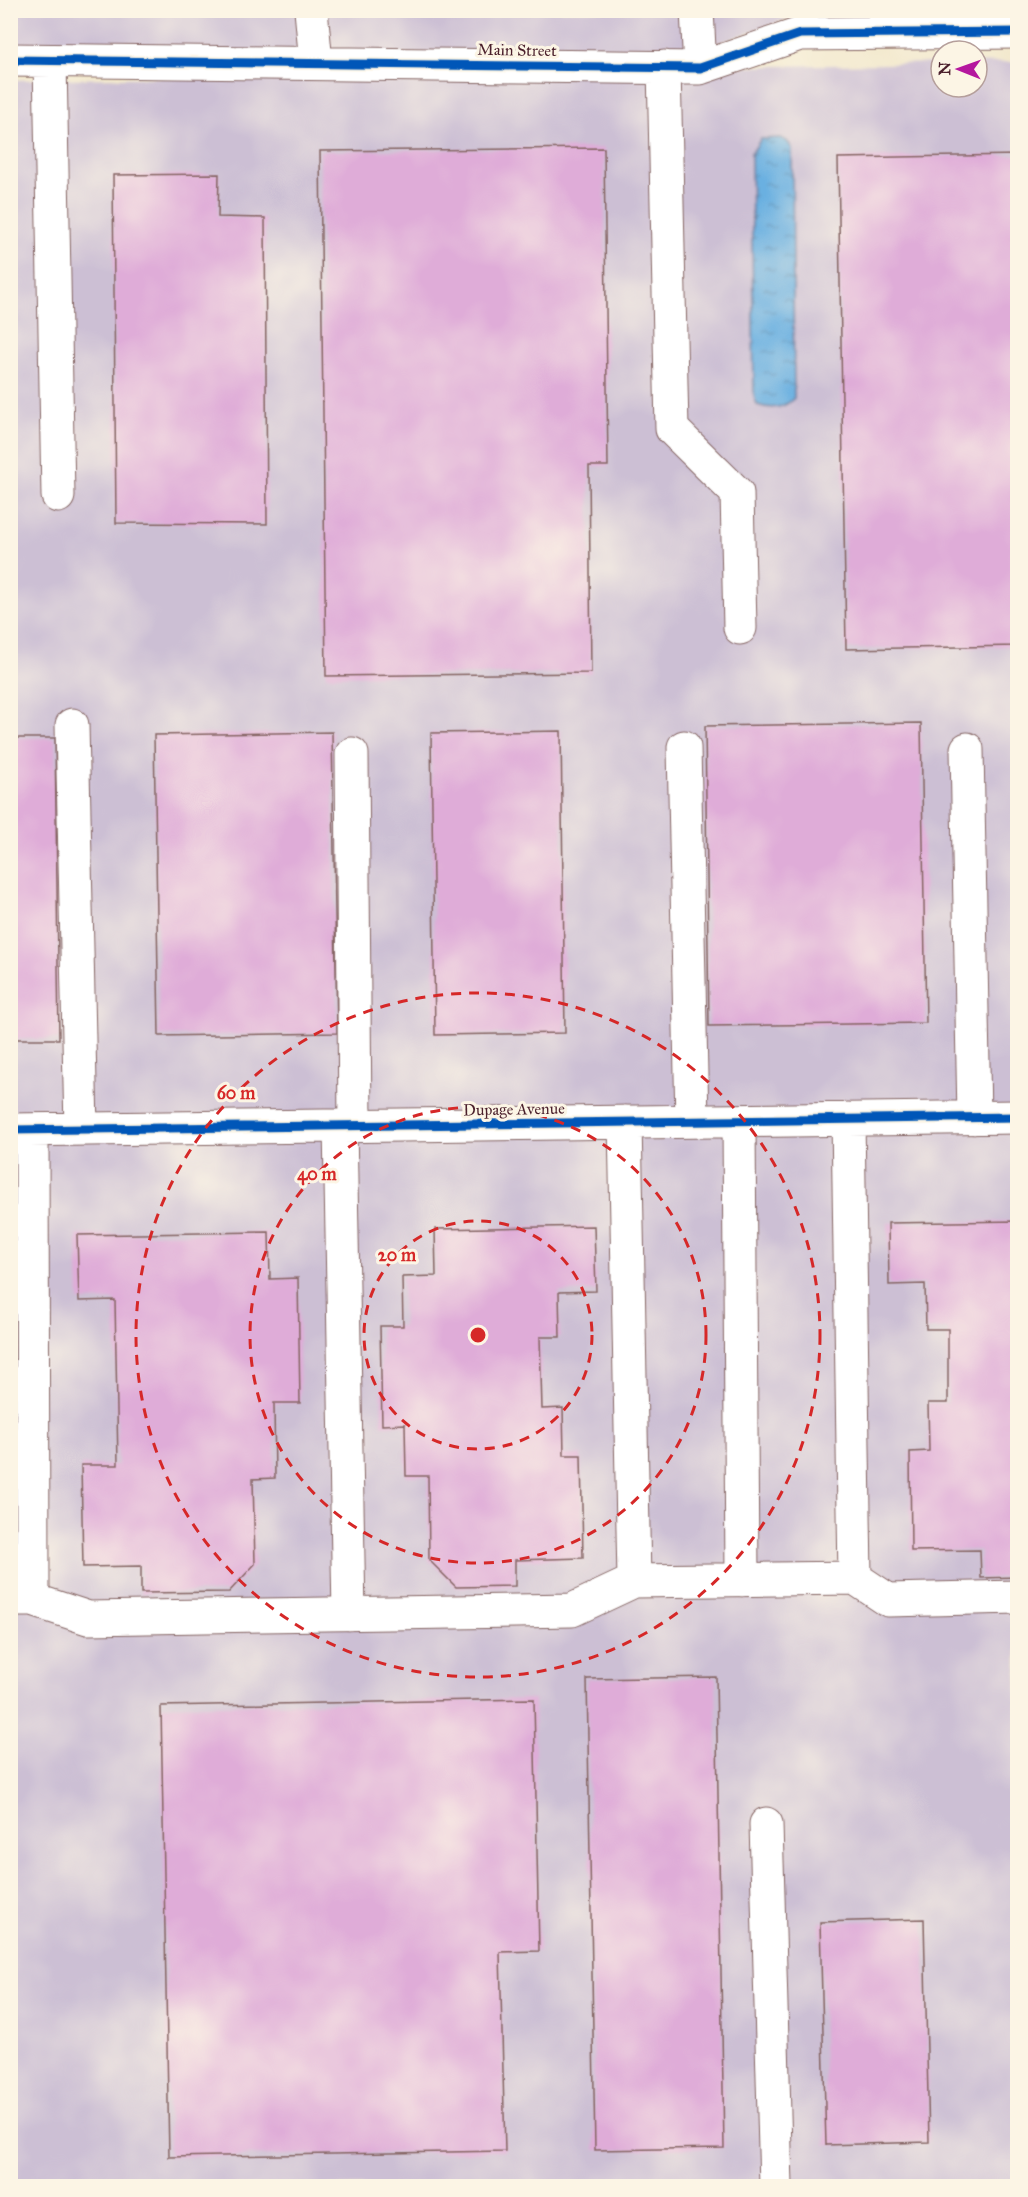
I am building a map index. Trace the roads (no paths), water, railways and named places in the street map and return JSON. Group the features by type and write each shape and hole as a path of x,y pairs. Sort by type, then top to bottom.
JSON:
{"street":[{"path":"311,10 316,63"},
{"path":"697,10 700,68"},
{"name":"Main Street","path":"10,60 700,68 800,22 1017,32"},
{"path":"50,60 58,495"},
{"path":"664,68 672,429 737,493 740,628"},
{"path":"72,725 81,1130"},
{"path":"684,747 692,1121"},
{"path":"967,749 974,1118"},
{"path":"349,1614 348,1126 352,754"},
{"name":"Dupage Avenue","path":"21,1130 1017,1117"},
{"path":"848,1119 855,1578"},
{"path":"739,1121 742,1580"},
{"path":"625,1122 634,1581"},
{"path":"21,1130 22,1600 88,1618 572,1610 634,1581 855,1578 888,1600 1017,1597"},
{"path":"766,1824 776,2187"}],"water":[{"path":"781,138 787,141 792,148 794,398 782,406 768,408 757,405 754,396 751,154 761,139"}]}
